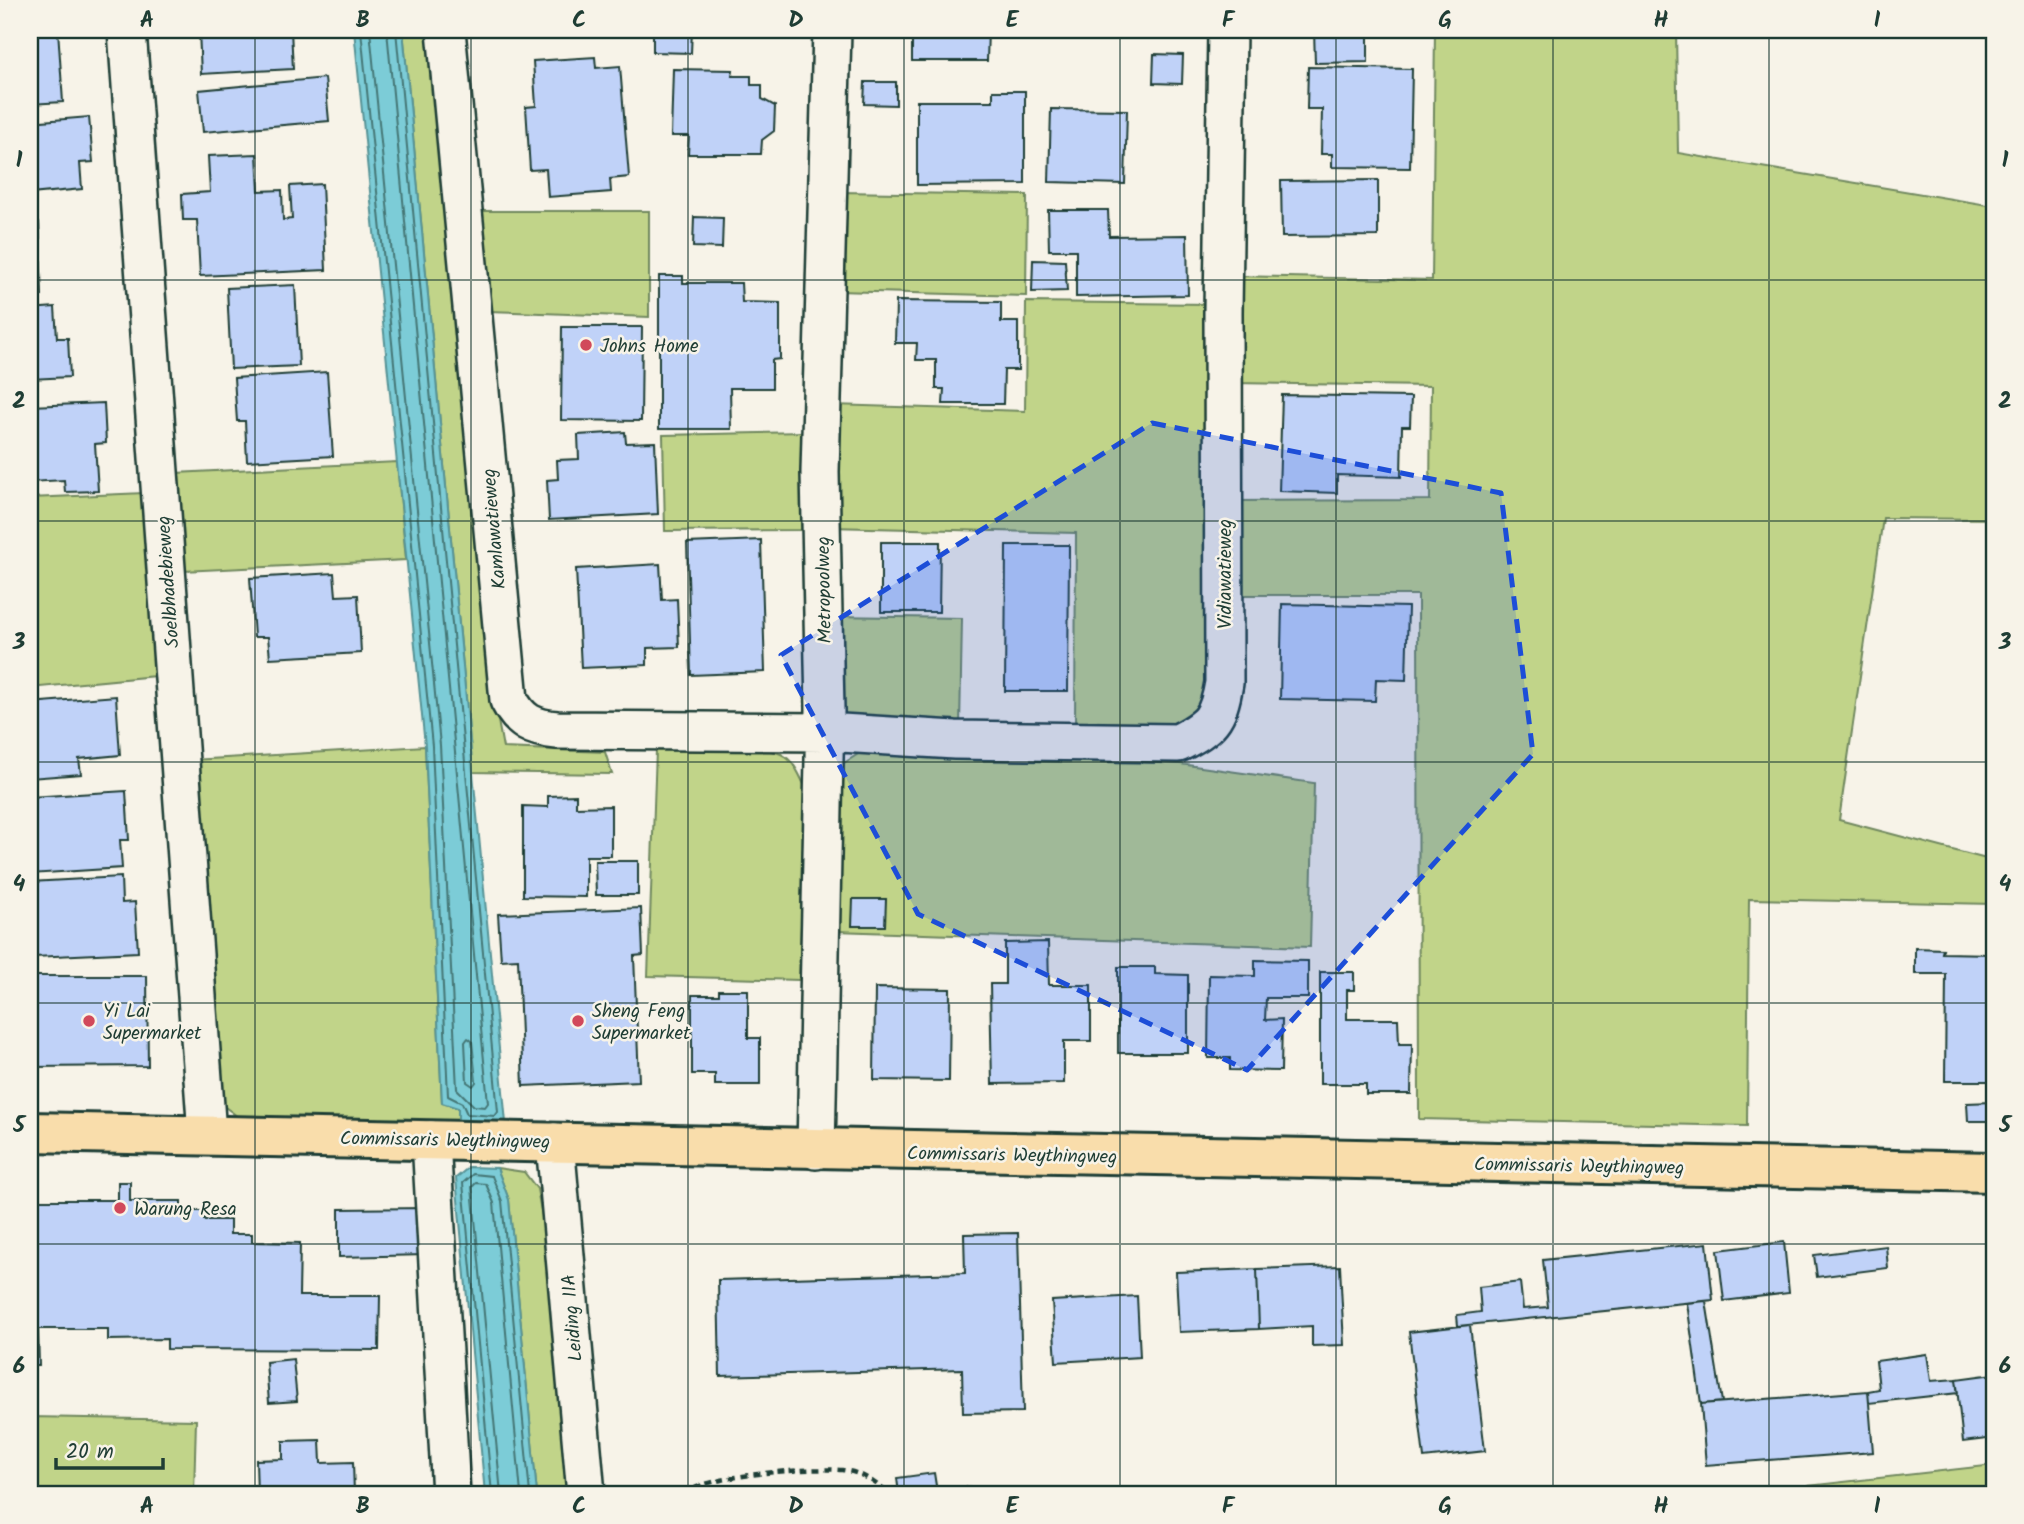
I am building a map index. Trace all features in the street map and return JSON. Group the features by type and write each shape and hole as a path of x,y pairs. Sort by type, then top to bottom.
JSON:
{"main road":[{"name":"Commissaris Weythingweg","path":"30,1132 1994,1172"}],"street":[{"name":"Soelbhadebieweg","path":"127,30 207,1134"},
{"name":"Kamlawatieweg","path":"446,30 509,700 516,714 527,724 557,730 825,733"},
{"name":"Metropoolweg","path":"816,1150 825,733 820,472 832,30"},
{"name":"Vidiawatieweg","path":"825,733 954,740 1178,743 1204,729 1220,711 1224,682 1223,312 1227,30"},
{"path":"442,1140 451,1494"},
{"name":"Leiding 11A","path":"555,1142 586,1494"}],"path":[{"path":"685,1494 693,1486 748,1475 842,1470 866,1476 885,1491"}],"highlighted area":[{"path":"1152,423 1501,493 1533,754 1247,1070 918,914 781,655"}],"green space":[{"path":"403,30 430,30 490,677 503,748 605,752 612,774 473,772"},
{"path":"1435,30 1676,30 1678,153 1994,206 1994,519 1883,518 1839,820 1994,861 1994,904 1749,899 1747,1126 1419,1119 1418,595 1234,595 1231,501 1430,500 1431,386 1233,383 1235,276 1432,280"},
{"path":"839,192 1027,195 1026,296 836,291"},
{"path":"481,211 649,211 649,317 488,311"},
{"path":"1026,302 1211,304 1209,691 1204,709 1179,729 1075,729 1076,533 828,527 833,405 1025,411"},
{"path":"806,432 805,530 665,531 663,435"},
{"path":"397,462 406,560 183,571 176,473"},
{"path":"144,493 155,676 30,688 30,498"},
{"path":"831,616 962,618 960,728 834,725"},
{"path":"425,746 442,1103 458,1108 458,1121 237,1116 221,1104 192,760"},
{"path":"756,749 781,754 790,760 796,769 806,789 799,980 648,976 656,750"},
{"path":"874,749 1180,764 1314,783 1310,947 836,931 844,763 860,753"},
{"path":"497,1168 524,1172 537,1189 544,1227 567,1494 537,1494 509,1200"},
{"path":"30,1417 196,1420 194,1494 30,1494"},
{"path":"1994,1465 1994,1494 1737,1494"}],"water":[{"path":"354,30 403,30 506,1123 458,1121 458,1108 442,1103 425,746"},
{"path":"469,1167 497,1168 509,1200 537,1494 485,1494 456,1178"}],"building":[{"path":"30,30 58,30 63,102 30,104"},
{"path":"199,30 291,30 293,69 201,74"},
{"path":"653,30 692,30 691,53 653,52"},
{"path":"912,30 988,30 987,61 912,61"},
{"path":"1314,30 1368,30 1368,62 1315,63"},
{"path":"1154,54 1183,55 1182,84 1153,83"},
{"path":"595,57 596,68 620,66 629,177 610,179 611,192 548,197 546,169 530,170 526,107 536,106 533,61"},
{"path":"1308,67 1412,69 1410,168 1332,167 1332,154 1321,154 1322,109 1307,109"},
{"path":"673,69 733,70 732,76 751,76 751,85 762,85 762,99 775,106 774,131 762,140 761,154 688,154 689,136 671,136"},
{"path":"325,78 329,121 203,132 199,90"},
{"path":"865,82 896,82 896,105 864,104"},
{"path":"993,91 1025,91 1025,184 917,185 917,101 993,101"},
{"path":"1051,109 1127,110 1125,184 1049,182"},
{"path":"89,117 93,162 80,163 82,189 31,194 30,203 30,122"},
{"path":"257,154 259,191 282,190 283,220 292,219 290,186 322,184 326,270 200,276 197,220 183,220 182,194 210,192 208,156"},
{"path":"1378,180 1378,236 1282,237 1281,181"},
{"path":"1048,210 1108,210 1109,236 1187,235 1188,295 1076,297 1076,250 1049,250"},
{"path":"694,217 723,218 722,248 693,247"},
{"path":"39,222 42,296 30,296 30,223"},
{"path":"1033,260 1065,261 1067,291 1032,292"},
{"path":"659,276 683,276 683,283 741,283 742,302 780,303 780,359 772,360 772,388 730,388 731,429 659,429"},
{"path":"295,285 299,366 231,369 227,288"},
{"path":"896,301 1001,302 1001,322 1018,322 1018,370 1004,370 1003,404 943,404 944,389 936,389 936,360 916,360 917,343 895,343"},
{"path":"55,307 57,338 68,338 70,377 30,379 30,309"},
{"path":"562,327 642,327 641,421 561,420"},
{"path":"327,372 333,456 247,461 245,421 237,421 234,378"},
{"path":"1282,395 1411,397 1410,426 1402,426 1401,477 1337,475 1337,493 1279,491"},
{"path":"104,403 106,443 95,444 98,491 65,492 64,480 30,482 30,406"},
{"path":"625,432 626,443 655,442 658,514 549,520 547,480 558,479 557,460 579,459 578,435"},
{"path":"761,540 765,672 691,675 687,543"},
{"path":"881,542 940,542 939,612 881,612"},
{"path":"1006,545 1069,545 1068,691 1005,691"},
{"path":"660,564 662,600 677,599 679,647 647,648 647,665 581,668 576,569"},
{"path":"334,573 336,596 358,595 361,653 270,658 268,637 254,637 250,578"},
{"path":"1282,604 1408,607 1406,680 1376,679 1375,701 1280,699"},
{"path":"116,696 120,755 79,759 81,774 30,778 30,703"},
{"path":"126,791 129,840 120,840 122,868 30,874 30,797"},
{"path":"576,795 576,807 611,806 611,856 586,856 586,897 523,896 523,806 548,807 548,796"},
{"path":"595,861 638,861 638,895 596,895"},
{"path":"121,877 122,903 135,902 138,952 34,957 30,882"},
{"path":"853,899 886,899 885,926 852,926"},
{"name":"Sheng Feng Supermarket","path":"641,908 643,955 634,956 639,1081 523,1086 518,959 501,960 498,914"},
{"path":"1048,942 1049,985 1091,985 1091,1041 1064,1041 1064,1083 992,1084 990,984 1005,984 1005,943"},
{"path":"1915,948 1943,949 1942,953 1994,954 1994,1081 1945,1081 1946,974 1915,974"},
{"path":"1255,960 1308,961 1308,998 1266,998 1265,1020 1282,1019 1281,1071 1230,1070 1230,1058 1208,1058 1209,975 1255,976"},
{"path":"1118,967 1155,967 1155,974 1188,975 1188,1053 1118,1053"},
{"path":"1320,972 1354,972 1354,990 1347,990 1347,1019 1398,1019 1399,1044 1412,1044 1411,1094 1366,1094 1366,1084 1320,1084"},
{"name":"Yi Lai Supermarket","path":"30,976 147,976 148,1066 30,1067"},
{"path":"875,988 950,989 949,1081 874,1080"},
{"path":"719,990 748,990 748,1038 760,1038 760,1085 715,1085 715,1074 692,1074 692,995 719,995"},
{"path":"1992,1102 1993,1121 1968,1121 1967,1103"},
{"path":"118,1182 130,1182 130,1201 181,1201 181,1211 204,1211 204,1220 230,1220 230,1234 252,1234 252,1242 300,1243 299,1296 380,1296 379,1350 167,1349 167,1339 108,1340 108,1329 38,1329 39,1366 30,1366 30,1200 118,1200"},
{"path":"425,1208 426,1255 339,1257 339,1209"},
{"path":"1018,1233 1023,1412 963,1413 962,1369 720,1376 718,1280 965,1273 964,1234"},
{"path":"1784,1242 1789,1293 1724,1301 1718,1250"},
{"path":"1707,1243 1713,1300 1458,1326 1457,1315 1481,1312 1479,1287 1520,1282 1523,1309 1548,1307 1543,1260"},
{"path":"1886,1246 1888,1268 1817,1277 1814,1255"},
{"path":"1340,1266 1344,1345 1312,1346 1312,1326 1259,1329 1257,1269"},
{"path":"1257,1269 1259,1329 1179,1332 1176,1272"},
{"path":"1137,1296 1140,1357 1056,1362 1052,1301"},
{"path":"1706,1301 1722,1402 1701,1404 1687,1303"},
{"path":"1470,1325 1485,1451 1424,1458 1409,1332"},
{"path":"1927,1354 1931,1381 1956,1379 1958,1393 1869,1403 1868,1391 1879,1389 1876,1361"},
{"path":"293,1359 297,1401 269,1403 266,1362"},
{"path":"1994,1374 1994,1438 1963,1442 1956,1379"},
{"path":"1868,1391 1873,1452 1706,1465 1701,1404"},
{"path":"320,1440 321,1463 353,1462 354,1494 257,1494 256,1460 283,1459 283,1441"},
{"path":"934,1473 937,1492 969,1487 970,1494 899,1494 897,1478"}],"place":[{"name":"Johns Home","path":"586,345"},
{"name":"Yi Lai Supermarket","path":"89,1021"},
{"name":"Sheng Feng Supermarket","path":"578,1021"},
{"name":"Warung Resa","path":"120,1208"}]}
